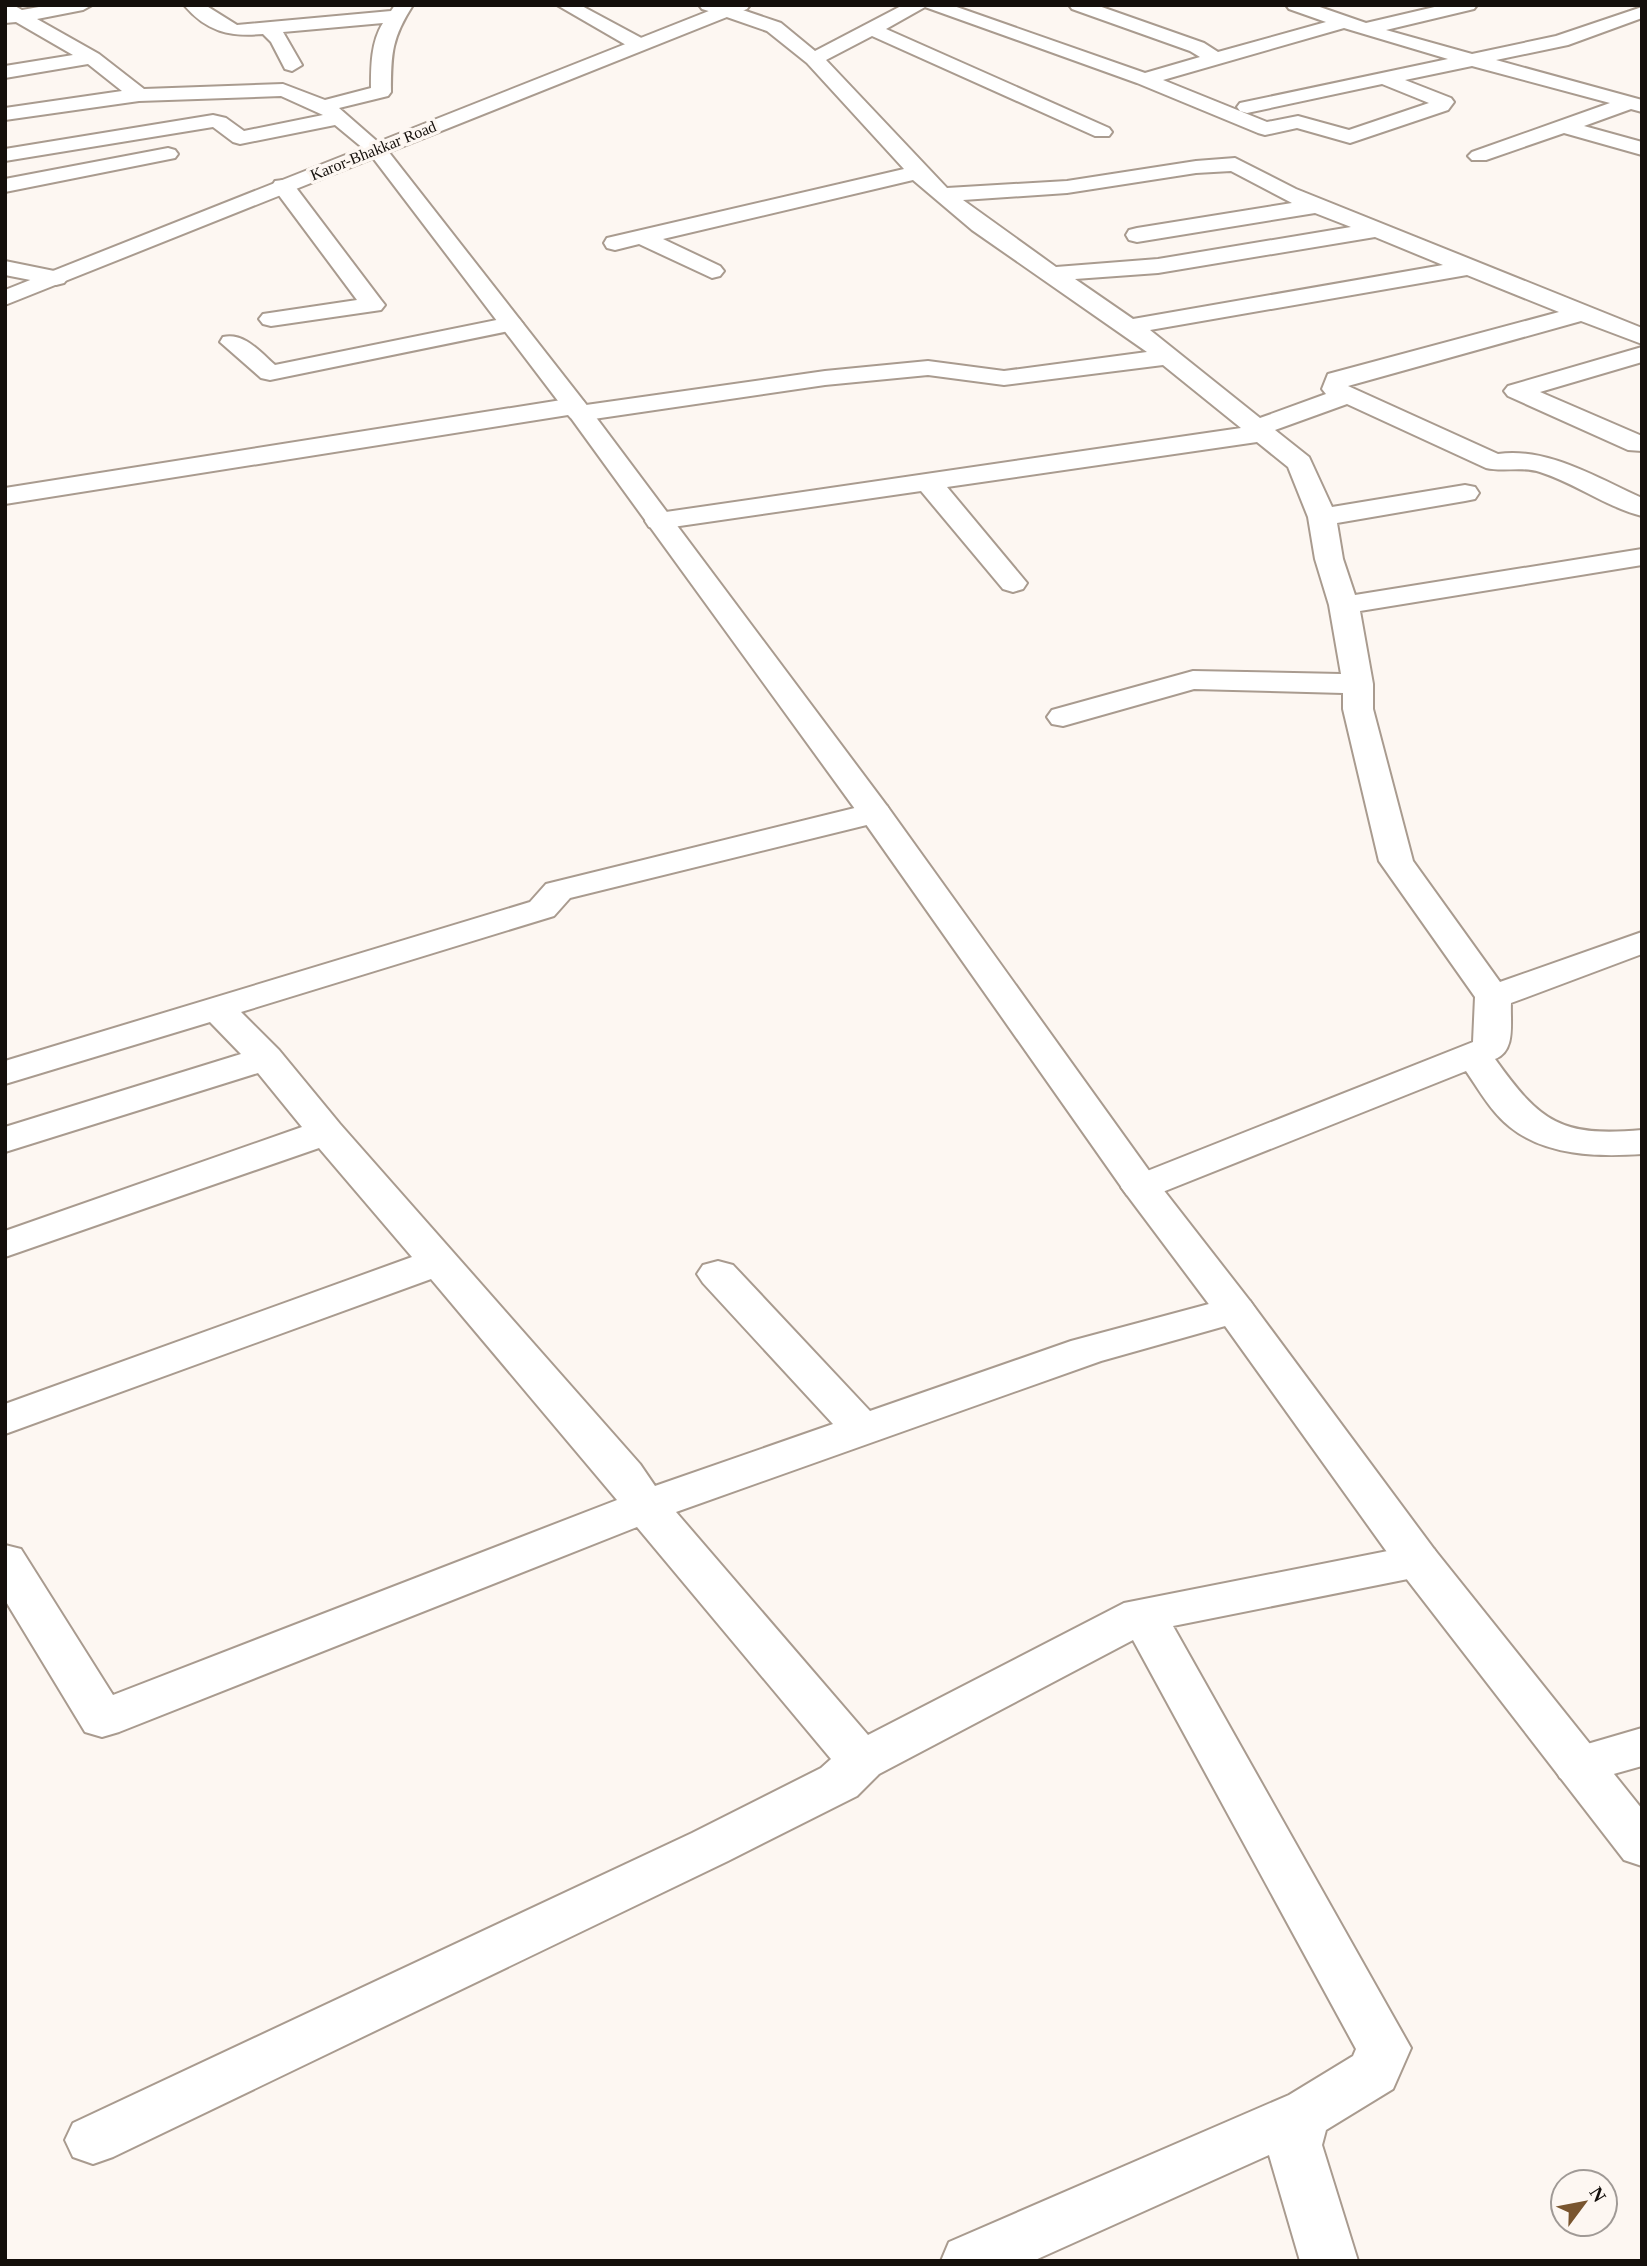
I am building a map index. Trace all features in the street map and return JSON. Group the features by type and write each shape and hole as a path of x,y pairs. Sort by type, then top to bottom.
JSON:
{"street":[{"path":"10,14 83,5"},
{"path":"193,5 229,30 267,29 401,11"},
{"path":"566,5 639,45"},
{"path":"814,59 917,5"},
{"path":"933,5 1144,79 1265,129 1298,122 1350,137 1441,106 1444,102 1385,79"},
{"path":"1078,5 1197,47 1215,58"},
{"path":"1295,5 1365,28 1602,96 1638,99"},
{"path":"1365,28 1468,5"},
{"path":"726,7 774,27 814,59 943,195 980,225 1168,357 1300,463 1322,517 1329,559 1344,605 1359,684 1358,709 1396,861 1493,997 1491,1048 1141,1187"},
{"name":"Karor-Bhakkar Road","path":"5,298 639,45 726,7"},
{"path":"217,143 331,112 381,92 381,59 387,32 401,11"},
{"path":"1221,112 1561,41 1642,12"},
{"path":"10,14 92,58 139,95"},
{"path":"1144,79 1345,22"},
{"path":"267,29 279,39 292,65"},
{"path":"873,30 1102,132"},
{"path":"5,72 92,58"},
{"path":"1479,83 1515,72"},
{"path":"5,114 139,95 286,90 331,112 377,150 577,409 875,813 1141,1187 1235,1310 1418,1562 1642,1846"},
{"path":"1432,97 1455,90"},
{"path":"1479,156 1638,99"},
{"path":"5,155 213,121 219,122 240,138"},
{"path":"1562,126 1642,149"},
{"path":"5,186 193,148"},
{"path":"1098,163 1116,180"},
{"path":"943,195 1067,187 1235,164 1288,194 1642,337"},
{"path":"615,243 919,172"},
{"path":"1139,176 1161,192"},
{"path":"271,319 373,305 283,186"},
{"path":"1138,235 1317,206"},
{"path":"1183,208 1252,251"},
{"path":"1052,274 1158,266 1377,230"},
{"path":"642,237 712,271"},
{"path":"1128,327 1471,267"},
{"path":"5,268 56,278"},
{"path":"1582,313 1337,379 1335,388 1495,462 1517,459 1549,466 1642,508"},
{"path":"232,342 270,373 512,324"},
{"path":"1639,444 1517,391 1642,355"},
{"path":"5,496 577,409 825,378 928,368 1004,378 1168,357"},
{"path":"659,521 1260,430 1349,395"},
{"path":"1549,466 1639,444"},
{"path":"928,482 1013,583"},
{"path":"1322,517 1465,492"},
{"path":"1344,605 1642,556"},
{"path":"1063,716 1182,671 1193,680 1359,684"},
{"path":"5,1073 542,909 558,891 875,813"},
{"path":"1493,997 1642,942"},
{"path":"217,1009 266,1058 326,1132 624,1475 645,1506 861,1761"},
{"path":"1473,1055 1522,1118 1547,1134 1605,1146 1642,1142"},
{"path":"5,1140 266,1058"},
{"path":"5,1245 326,1132"},
{"path":"5,1420 438,1262"},
{"path":"718,1274 862,1429"},
{"path":"5,1561 102,1719 645,1506 1086,1351 1235,1310"},
{"path":"93,2140 722,1842 839,1782 861,1761 1141,1615 1418,1562"},
{"path":"1141,1615 1168,1657 1384,2048 1373,2072 1301,2116 1294,2145 1329,2261"},
{"path":"1578,1765 1642,1747"},
{"path":"970,2261 1307,2112"}]}
